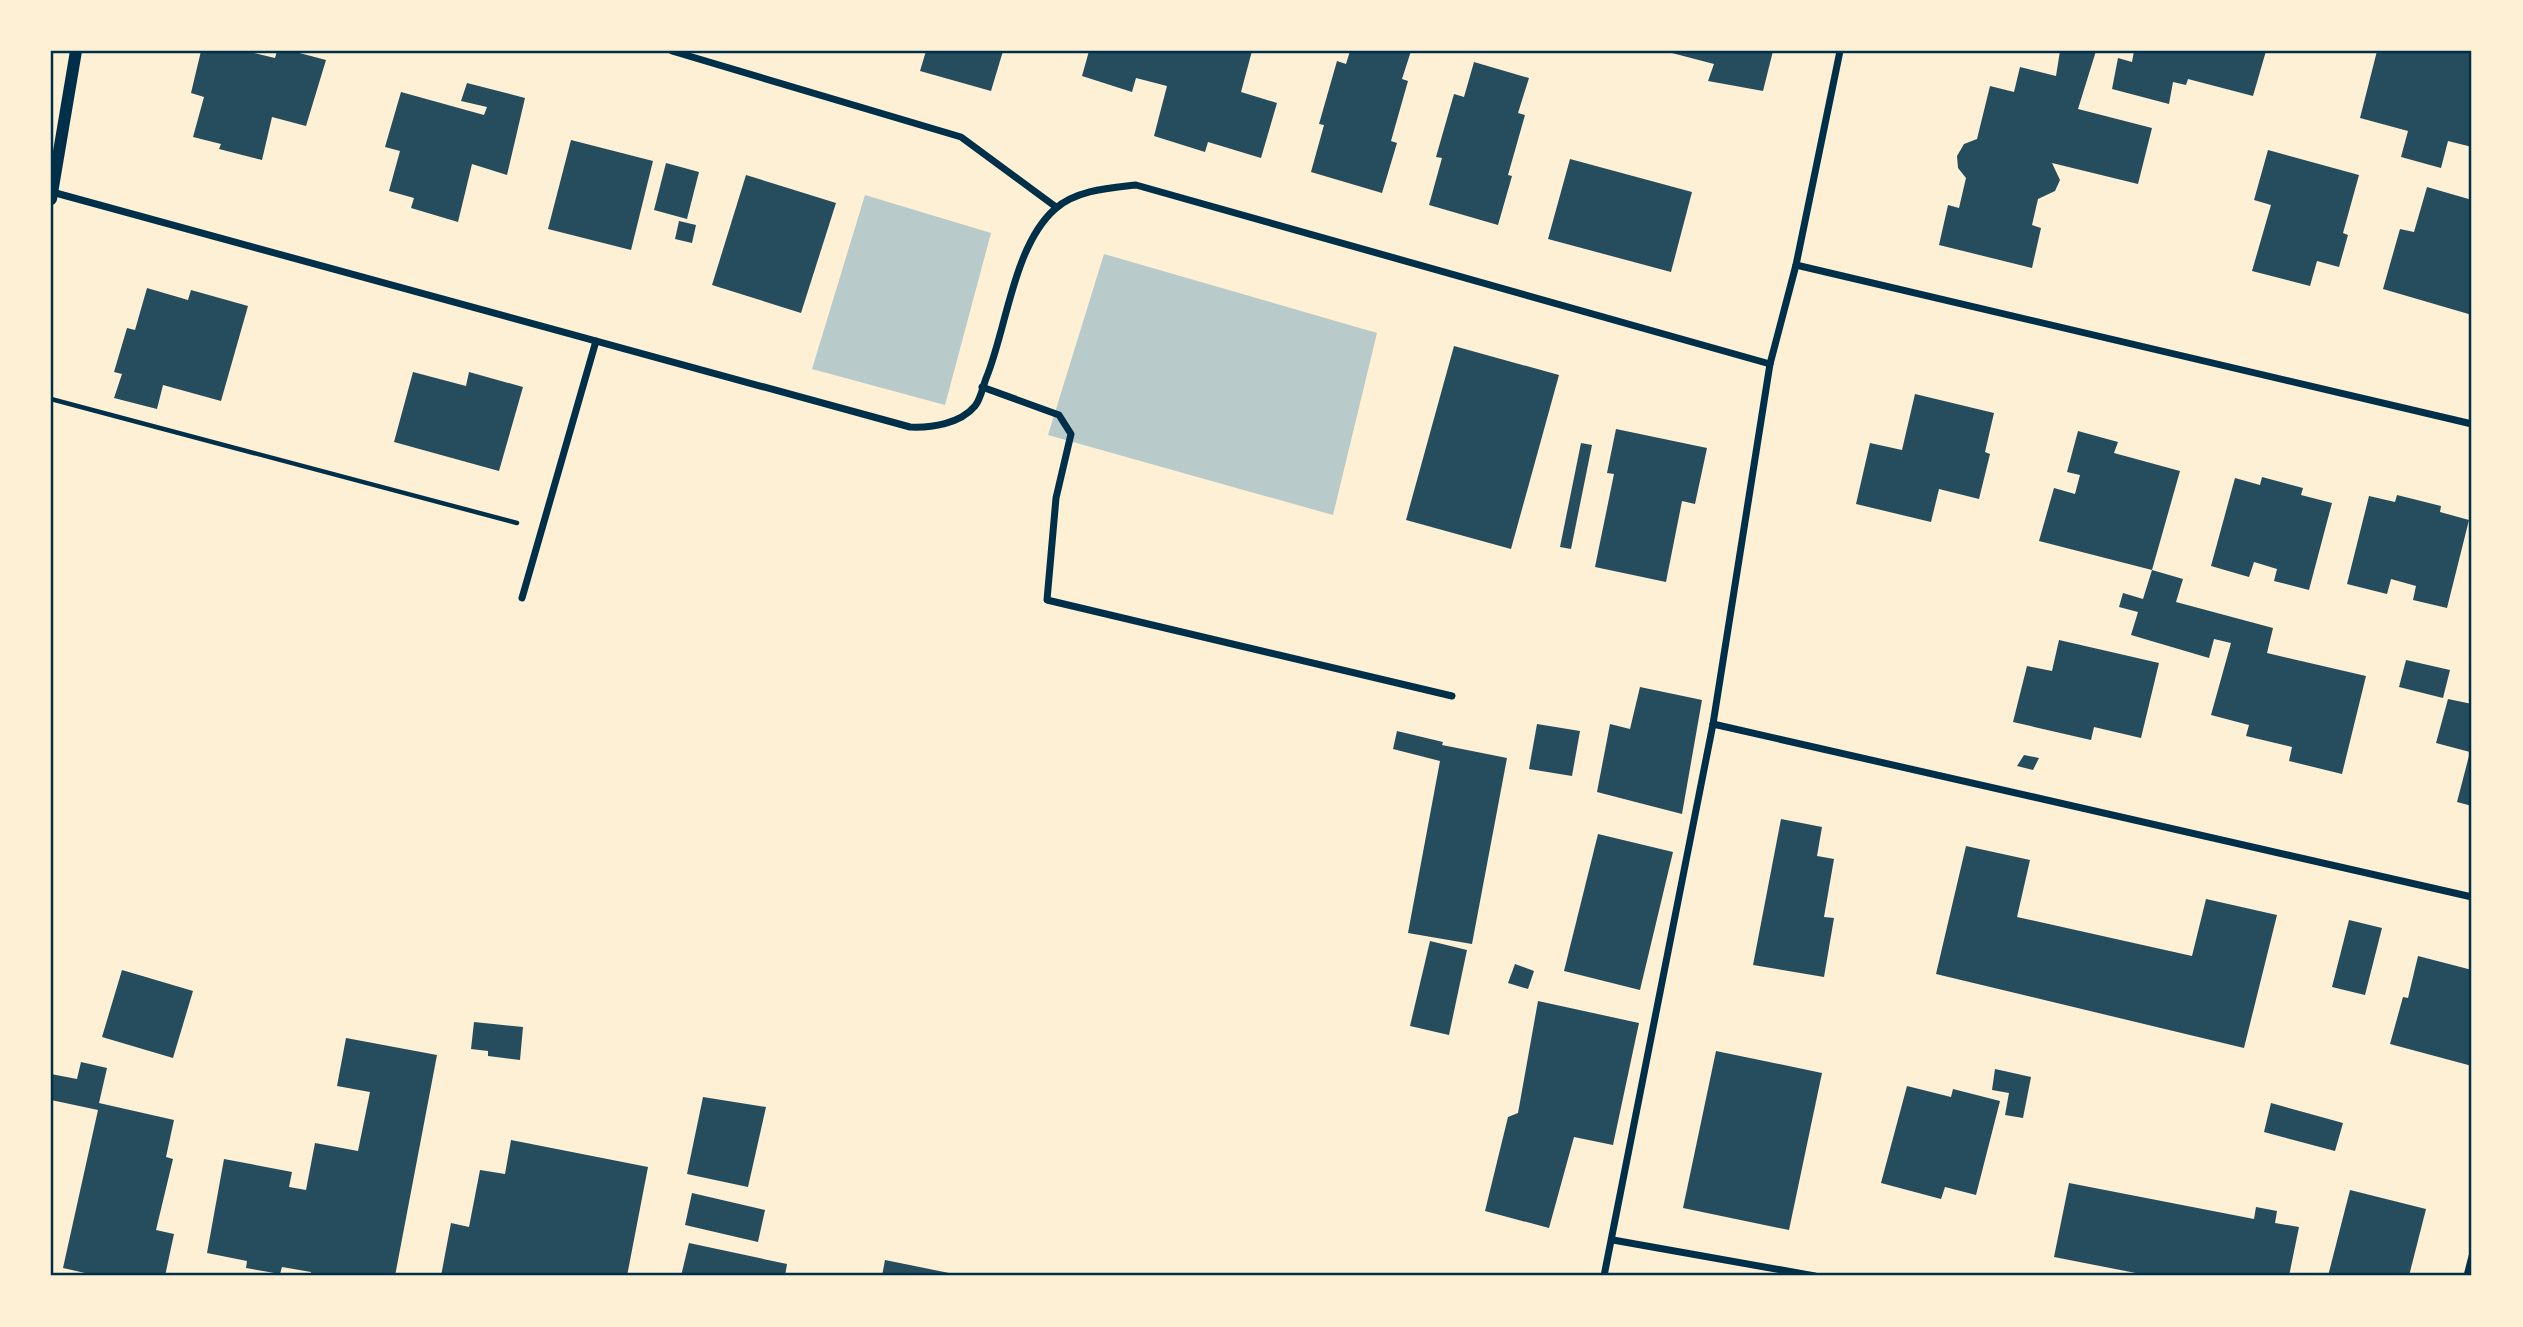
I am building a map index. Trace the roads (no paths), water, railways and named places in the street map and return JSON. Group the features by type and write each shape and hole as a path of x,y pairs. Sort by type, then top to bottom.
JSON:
{"street":[{"path":"76,51 51,196 910,427 932,428 952,421 975,406 1034,233 1056,207 1094,190 1136,185 1770,364"},
{"path":"672,51 961,137 1056,207"},
{"path":"1604,1276 1713,724 1770,364 1796,265 1840,51"},
{"path":"1796,265 2472,424"},
{"path":"522,598 596,341"},
{"path":"982,387 1059,415 1071,434 1056,498 1047,600 1452,696"},
{"path":"1713,724 2472,897"},
{"path":"1613,1240 1815,1276"},
{"path":"2467,1276 2472,1256"}]}
